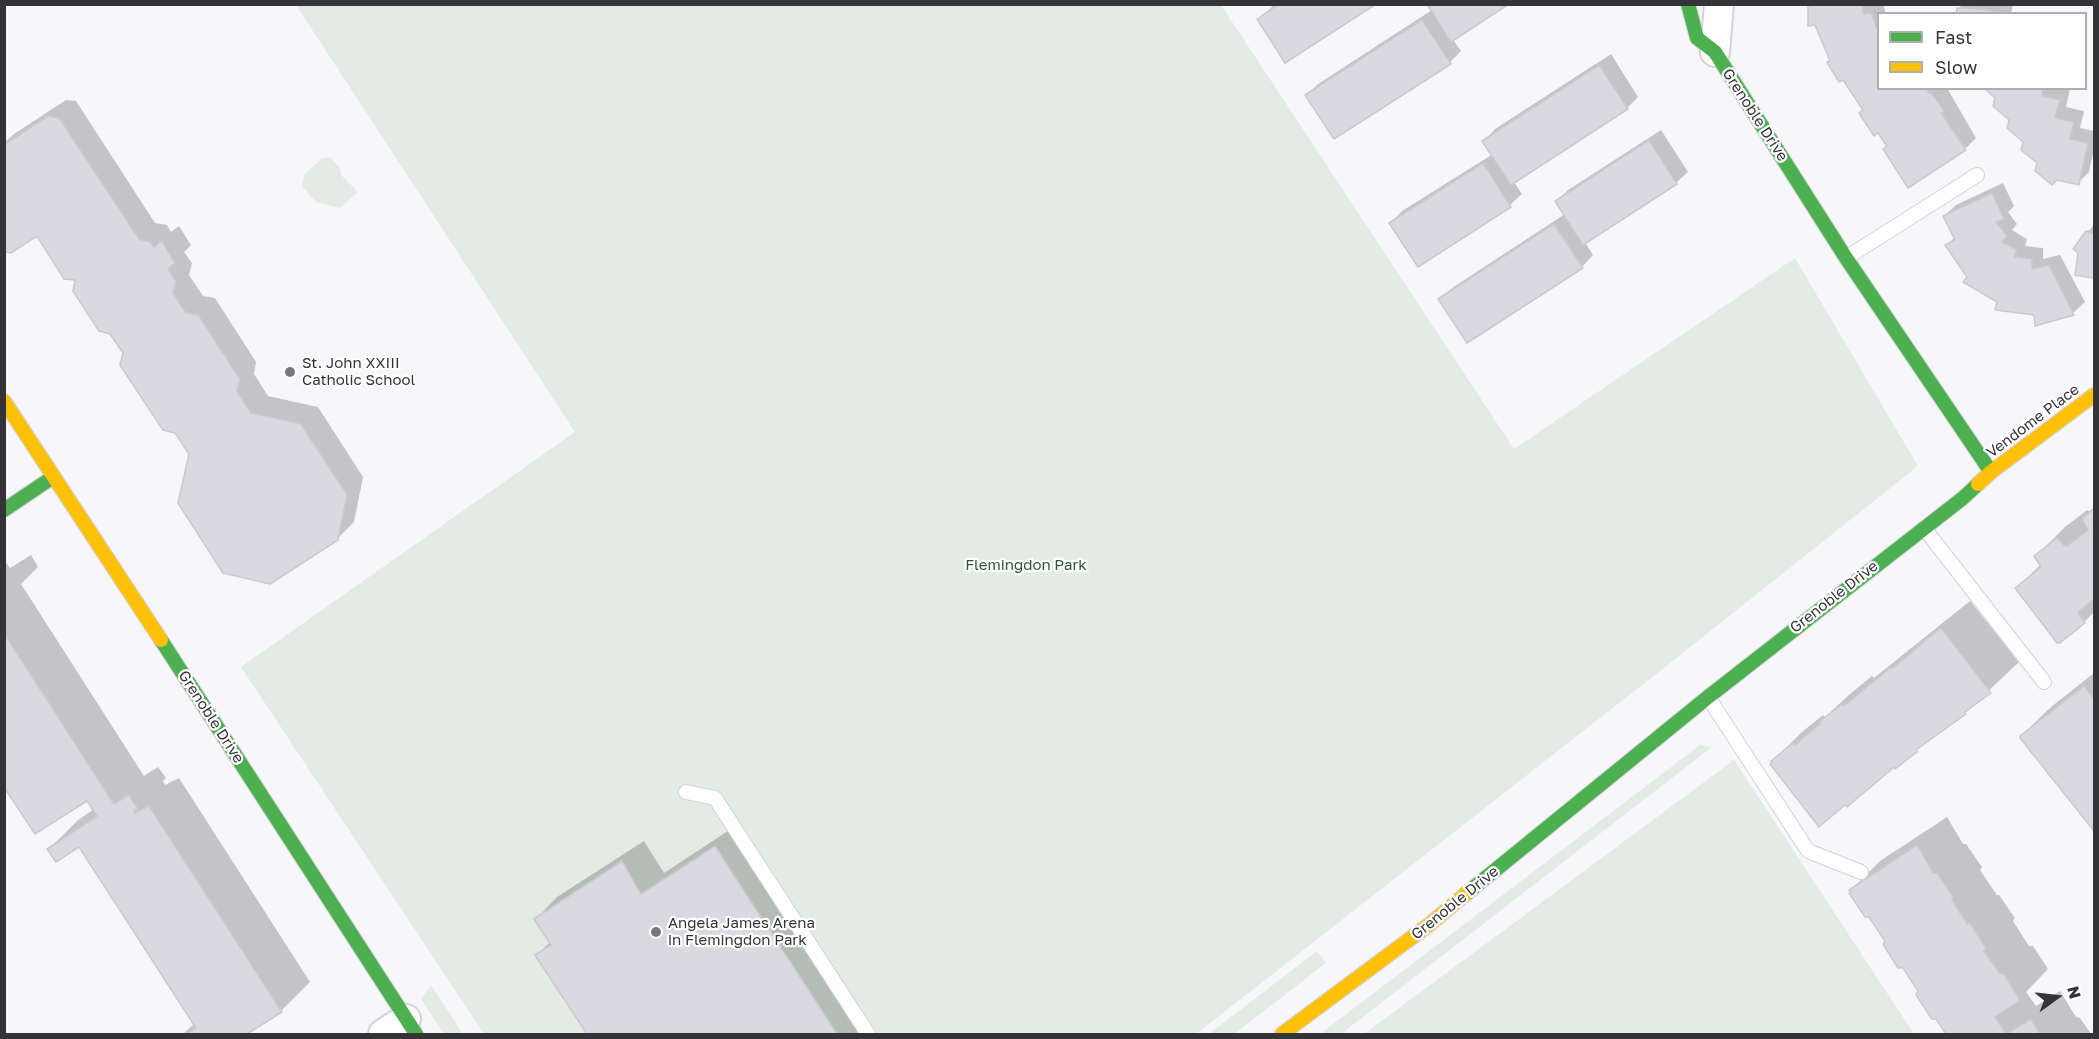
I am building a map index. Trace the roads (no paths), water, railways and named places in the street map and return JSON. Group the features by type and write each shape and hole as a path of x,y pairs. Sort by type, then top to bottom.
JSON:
{"street":[{"name":"Grenoble Drive","path":"1282,1035 1430,924 1708,697 1963,498 1991,472 1846,258 1715,52 1697,38 1688,4"},
{"name":"Grenoble Drive","path":"1715,52 1719,4"},
{"name":"Vendome Place","path":"1991,472 2094,395"},
{"name":"Grenoble Drive","path":"4,401 287,832 411,1027"},
{"path":"4,510 53,477"},
{"path":"382,1035 411,1027"}],"lane":[{"path":"1846,258 1977,175"},
{"path":"1924,528 2044,682"},
{"path":"1708,697 1808,851 1862,872"},
{"path":"686,792 715,798 868,1035"}],"place":[{"name":"St. John XXIII Catholic School","path":"290,372"},
{"name":"Angela James Arena in Flemingdon Park","path":"656,932"}],"park label":[{"name":"Flemingdon Park","path":"1026,565"}]}
